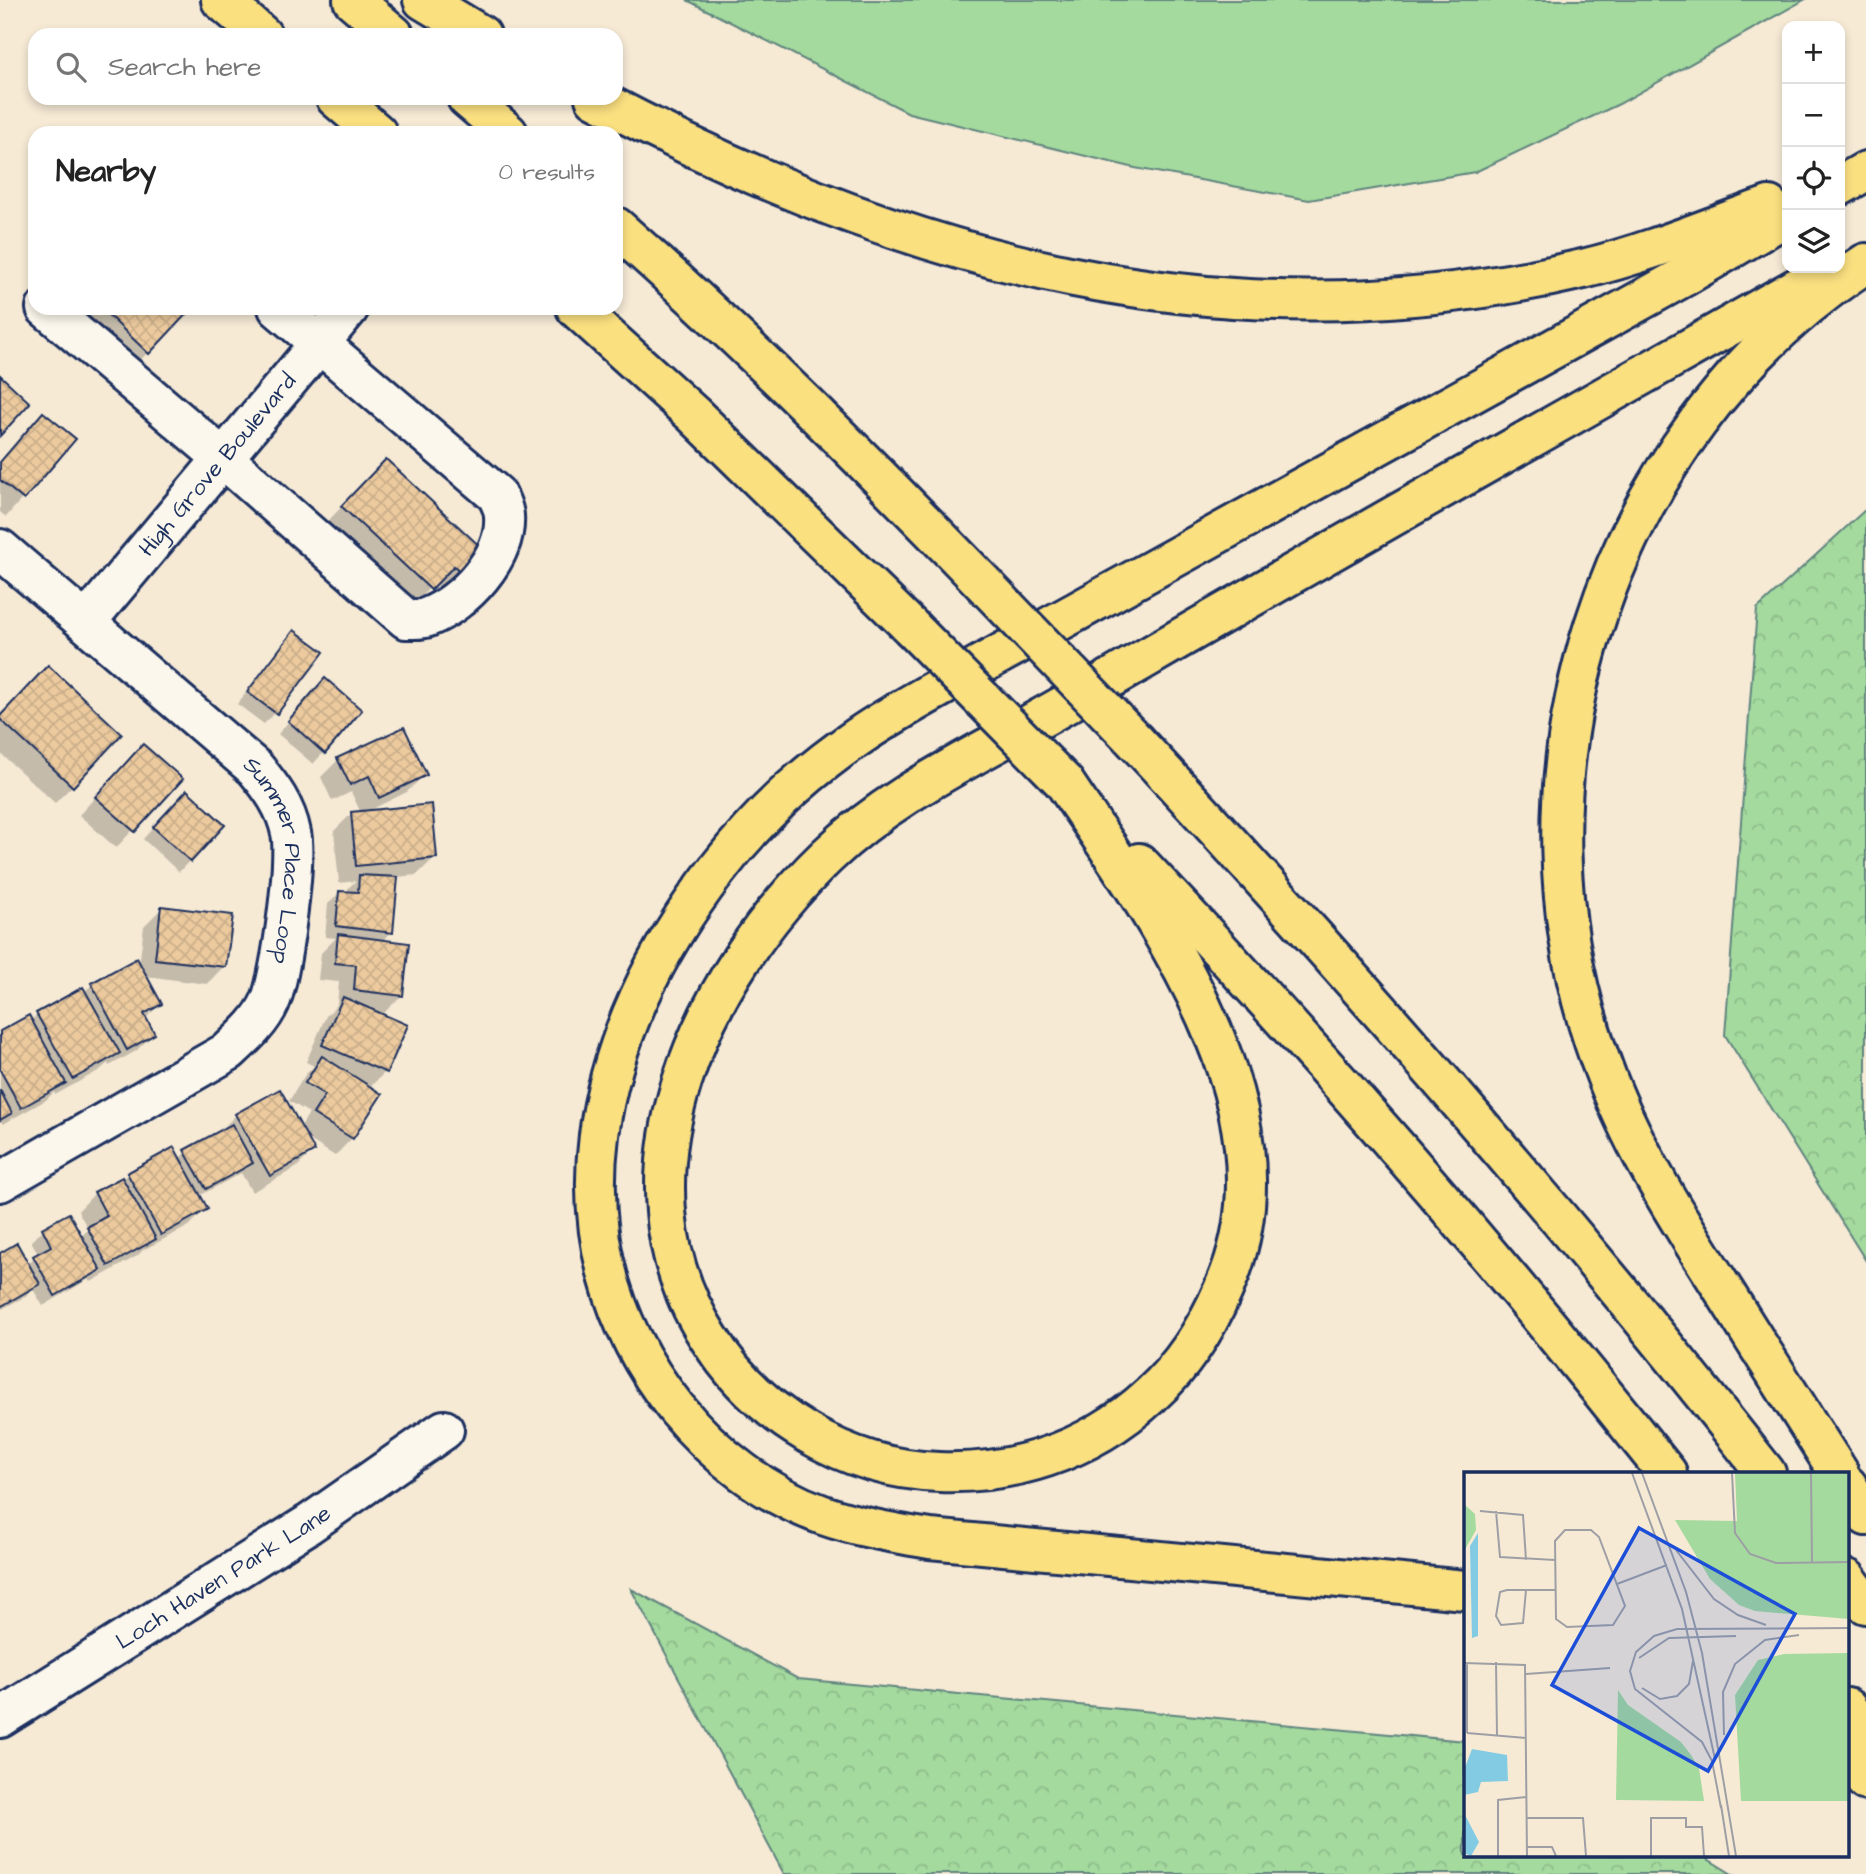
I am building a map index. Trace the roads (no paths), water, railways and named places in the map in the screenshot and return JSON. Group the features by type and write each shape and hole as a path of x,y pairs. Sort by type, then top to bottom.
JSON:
{"highway":[{"path":"221,0 254,28"},
{"path":"353,0 386,28"},
{"path":"423,0 469,28"},
{"path":"344,105 369,126"},
{"path":"475,105 500,126"},
{"path":"609,105 760,178 906,234 1048,273 1124,287 1216,298 1312,302 1422,295 1531,281 1619,259 1782,201"},
{"path":"1845,178 1866,171"},
{"path":"1845,183 1866,171"},
{"path":"1464,1590 930,1539 876,1530 833,1518 779,1496 714,1449 684,1418 659,1387 624,1322 604,1262 597,1219 595,1172 605,1096 621,1042 643,990 670,938 699,893 734,848 771,808 847,745 884,720 979,665 1782,219"},
{"path":"623,233 754,353 867,463 1136,742 1301,920 1493,1139 1637,1311 1765,1472"},
{"path":"1845,260 1866,248"},
{"path":"1838,1472 1672,1210 1624,1121 1589,1028 1575,974 1566,916 1561,811 1566,756 1590,637 1609,581 1631,531 1660,477 1721,390 1758,349 1796,314 1866,263"},
{"path":"623,266 754,353"},
{"path":"1064,782 1169,943 1213,1030 1229,1080 1240,1128 1245,1172 1243,1219 1235,1260 1217,1305 1196,1342 1169,1377 1137,1409 1100,1434 1057,1454 1010,1468 963,1473 920,1472 882,1464 845,1452 813,1437 760,1399 735,1374 715,1348 694,1312 674,1261 666,1230 663,1194 665,1154 673,1112 687,1064 724,988 769,920 831,852 875,815 921,785 1823,273"},
{"path":"584,315 694,415 911,627 1064,782 1242,974 1434,1189 1666,1472"},
{"path":"1848,1487 1866,1516"},
{"path":"1848,1579 1866,1604"},
{"path":"1848,1709 1866,1734"},
{"path":"1848,1762 1866,1781"}],"street":[{"path":"54,315 224,458 406,619 426,619 467,590 486,571 499,548 504,526 504,513 497,495 286,315"},
{"name":"High Grove Boulevard","path":"86,622 343,315"},
{"name":"Summer Place Loop","path":"0,549 255,768 272,788 284,810 291,833 293,856 276,986 258,1023 229,1051 0,1182"},
{"name":"Loch Haven Park Lane","path":"0,1718 268,1550 444,1430"}]}
